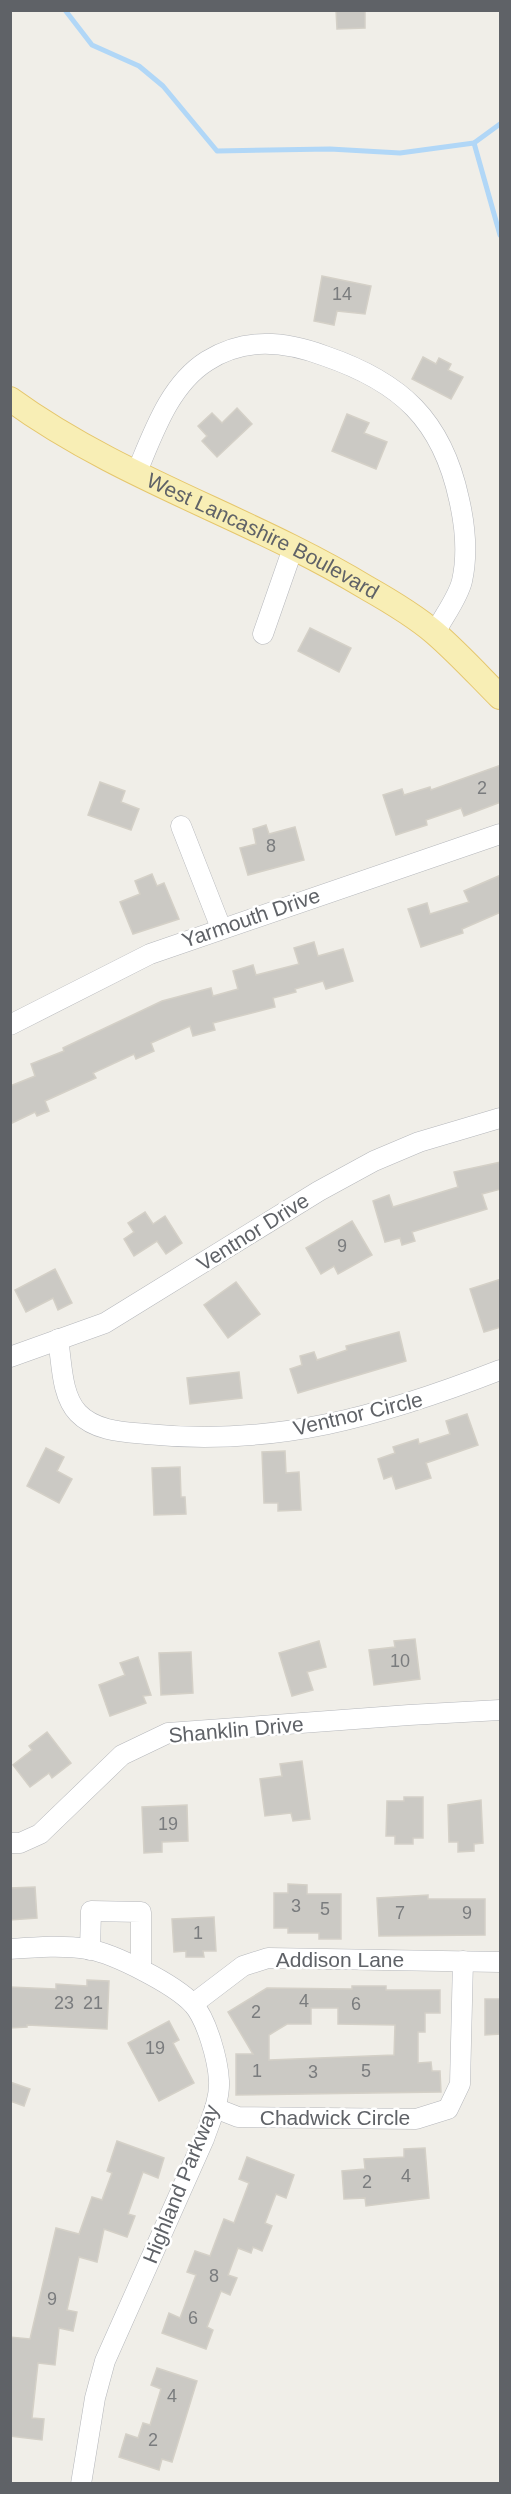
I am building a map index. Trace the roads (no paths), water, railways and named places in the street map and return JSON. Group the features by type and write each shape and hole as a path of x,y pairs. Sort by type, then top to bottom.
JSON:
{"main road":[{"name":"West Lancashire Boulevard","path":"10,399 40,420 136,474 294,548 367,588 435,633 501,697"}],"street":[{"path":"136,474 163,412 181,385 206,362 226,351 249,343 293,346 338,360 368,375 396,392 422,413 447,453 456,483 465,548 462,582 435,633"},
{"path":"263,634 294,548"},
{"path":"181,826 220,928"},
{"name":"Yarmouth Drive","path":"10,1025 150,954 220,928 501,834"},
{"name":"Ventnor Drive","path":"10,1357 105,1323 319,1191 374,1161 419,1142 501,1118"},
{"name":"Ventnor Circle","path":"58,1340 66,1391 79,1414 92,1424 106,1429 174,1437 230,1436 324,1426 418,1402 501,1370"},
{"name":"Shanklin Drive","path":"10,1843 20,1843 40,1834 122,1755 168,1733 409,1714 501,1710"},
{"path":"90,1950 91,1911 141,1912 141,1968"},
{"name":"Highland Parkway","path":"10,1949 62,1946 90,1950 141,1968 193,2004 211,2040 219,2082 215,2108 105,2361 95,2398 81,2484"},
{"name":"Addison Lane","path":"193,2004 243,1965 268,1958 501,1962"},
{"name":"Chadwick Circle","path":"215,2108 238,2117 416,2119 448,2109 460,2084 463,1961"}],"waterway":[{"path":"65,10 92,45 139,66 163,86 217,151 330,149 400,153 474,143 500,124"},
{"path":"474,143 500,235"}]}
